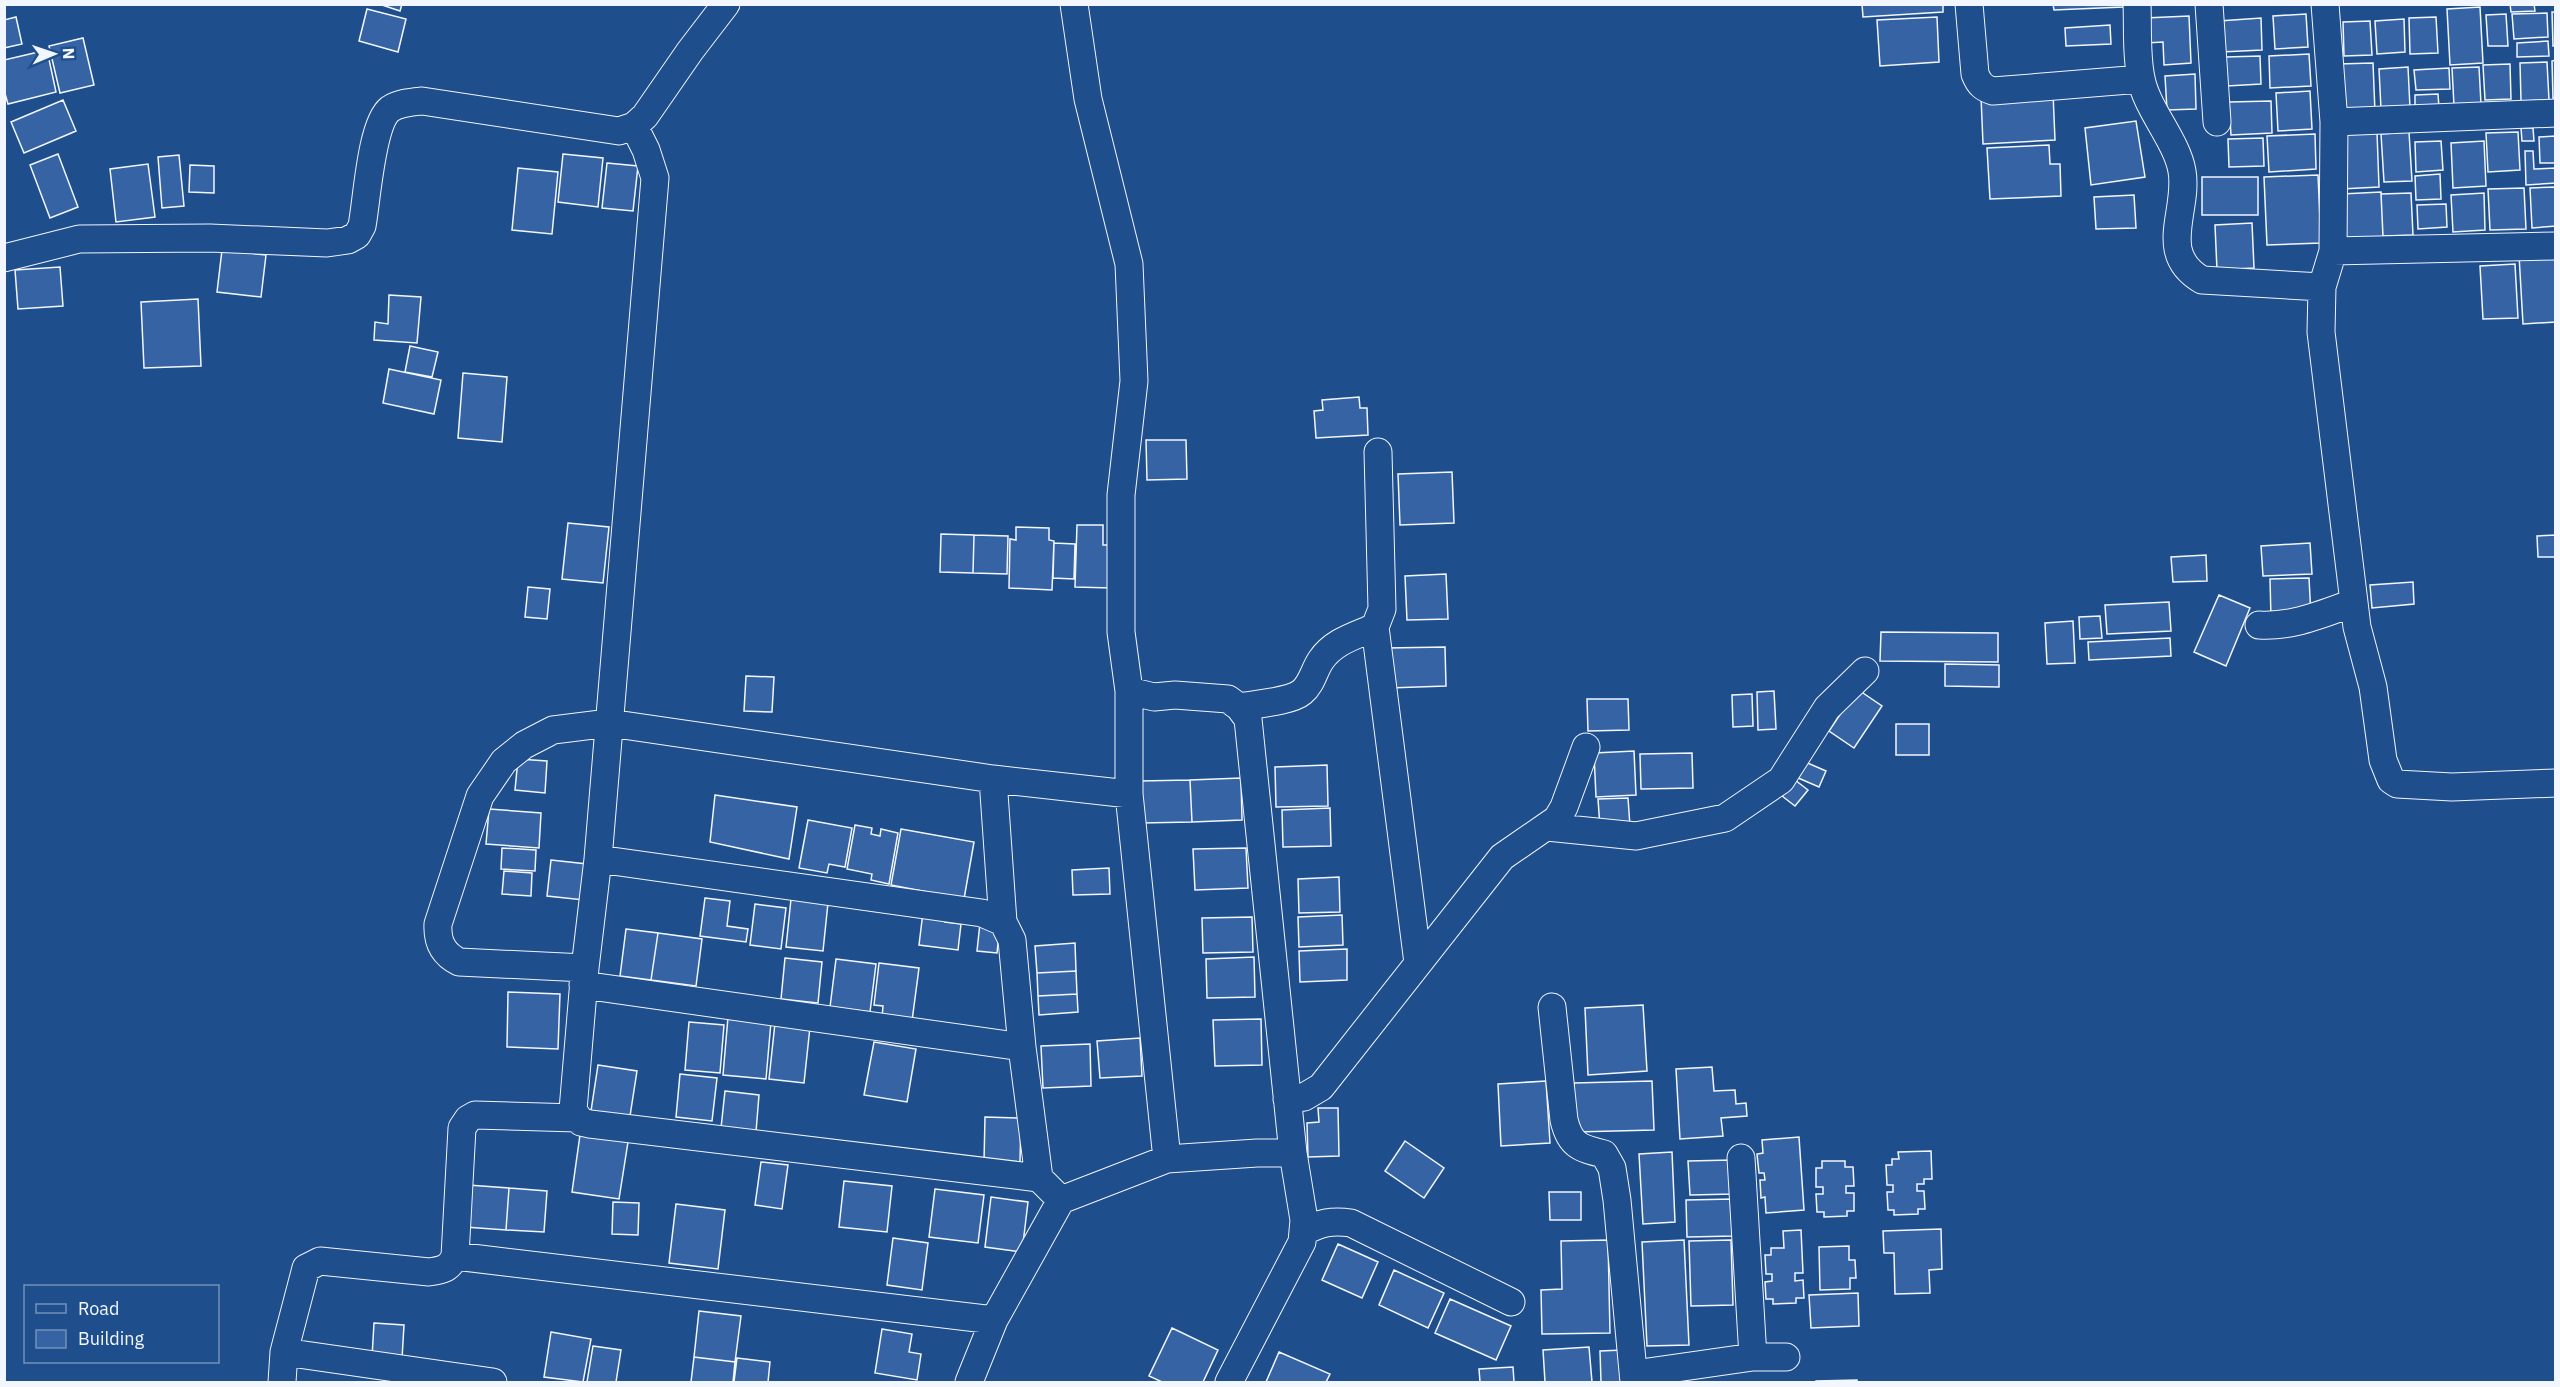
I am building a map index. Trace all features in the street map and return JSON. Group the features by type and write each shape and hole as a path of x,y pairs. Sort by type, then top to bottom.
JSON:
{"street":[{"path":"4,258 80,239 210,238 327,243 348,240 357,235 362,226 378,126 390,110 407,103 422,101 619,130 634,126 645,116 726,4"},
{"path":"1074,4 1088,99 1129,264 1134,381 1121,495 1121,620 1129,691 1130,794 1167,1159"},
{"path":"1969,4 1976,74 1978,83 1985,89 1993,91 2141,79"},
{"path":"2137,4 2141,79 2182,168 2183,189 2175,239 2190,273 2202,280 2322,286"},
{"path":"2209,4 2217,122"},
{"path":"2325,4 2334,122 2333,251 2322,286 2321,332 2355,615 2373,687 2383,760 2391,780 2397,784 2452,787 2556,783"},
{"path":"2334,122 2556,113"},
{"path":"577,1118 572,1102 598,859 655,178 646,150 634,126"},
{"path":"2333,251 2556,246"},
{"path":"1378,452 1382,609 1376,627 1418,963"},
{"path":"2259,625 2280,626 2355,615"},
{"path":"1239,707 1274,701 1301,693 1310,682 1320,661 1335,644 1376,627"},
{"path":"1547,827 1636,836 1725,818 1781,780 1827,708 1865,671"},
{"path":"1129,691 1154,697 1175,695 1228,699 1239,707 1248,719 1287,1100 1303,1226 1302,1242 1229,1383"},
{"path":"1022,1047 584,977 459,962 450,957 442,948 437,936 438,924 480,796 504,761 524,745 553,730 609,723 993,779 1130,794"},
{"path":"1287,1100 1304,1097 1322,1087 1502,857 1557,819 1564,807 1586,747"},
{"path":"993,779 1002,922 1012,940 1022,1047 1039,1178 1060,1200"},
{"path":"598,859 982,913 1002,922"},
{"path":"1552,1006 1564,1120 1568,1137 1583,1149 1604,1154 1612,1168 1634,1378 1753,1357 1786,1357"},
{"path":"282,1383 284,1352 306,1268 313,1263 320,1261 429,1272 443,1270 451,1265 455,1256 462,1128 468,1119 475,1115 577,1118 590,1124 1039,1178"},
{"path":"969,1383 994,1320 1060,1200 1167,1159 1257,1152 1293,1153"},
{"path":"1741,1158 1753,1357"},
{"path":"1303,1226 1333,1220 1351,1223 1511,1302"},
{"path":"455,1256 994,1320"},
{"path":"284,1352 493,1383"}],"building":[{"path":"379,4 402,4 400,11"},
{"path":"1862,4 1943,4 1943,12 1863,17"},
{"path":"2053,4 2123,4 2123,7 2054,10"},
{"path":"2510,4 2534,4 2535,11 2511,12"},
{"path":"2480,7 2483,63 2450,65 2447,9"},
{"path":"367,9 406,19 398,52 359,41"},
{"path":"2552,12 2556,12 2556,45 2553,46"},
{"path":"2547,13 2548,37 2514,39 2512,14"},
{"path":"2306,14 2308,47 2275,49 2273,16"},
{"path":"2506,14 2508,46 2488,46 2486,15"},
{"path":"2189,16 2191,63 2164,65 2163,42 2146,43 2145,18"},
{"path":"16,17 22,44 4,48 4,20"},
{"path":"1937,17 1939,62 1880,66 1877,20"},
{"path":"2436,17 2438,53 2410,54 2409,18"},
{"path":"2261,18 2262,50 2221,52 2219,21"},
{"path":"2404,19 2405,52 2377,54 2375,21"},
{"path":"2370,21 2372,55 2344,56 2343,22"},
{"path":"2110,25 2111,44 2066,46 2065,28"},
{"path":"83,38 94,85 60,93 49,46"},
{"path":"2548,41 2549,56 2517,57 2517,43"},
{"path":"47,50 56,92 8,104 4,90 4,60"},
{"path":"2309,54 2311,86 2270,88 2269,56"},
{"path":"2260,56 2261,84 2227,86 2226,57"},
{"path":"2556,60 2556,98 2553,98 2552,61"},
{"path":"2547,62 2549,100 2521,101 2520,63"},
{"path":"2373,63 2375,112 2340,114 2338,64"},
{"path":"2510,64 2511,99 2485,100 2483,65"},
{"path":"2408,67 2410,108 2381,109 2379,69"},
{"path":"2479,67 2481,104 2454,106 2452,68"},
{"path":"2449,68 2450,89 2416,90 2414,70"},
{"path":"2195,74 2196,109 2167,110 2165,76"},
{"path":"2310,91 2312,129 2278,131 2276,93"},
{"path":"2053,93 2055,140 1983,144 1981,97"},
{"path":"2438,94 2439,108 2415,109 2415,95"},
{"path":"63,100 76,131 24,153 11,122"},
{"path":"2271,101 2272,133 2231,135 2229,102"},
{"path":"2136,121 2145,177 2091,185 2085,128"},
{"path":"2521,128 2533,128 2534,141 2522,141"},
{"path":"2377,132 2379,187 2341,189 2339,134"},
{"path":"2409,132 2412,181 2384,182 2381,134"},
{"path":"2518,132 2520,170 2488,172 2486,133"},
{"path":"2315,134 2316,169 2269,172 2267,136"},
{"path":"2555,136 2556,163 2540,163 2539,137"},
{"path":"2263,138 2264,166 2229,167 2228,139"},
{"path":"2441,141 2443,170 2416,172 2415,142"},
{"path":"2484,141 2486,186 2453,188 2451,143"},
{"path":"2049,145 2050,164 2060,164 2061,196 1990,199 1987,148"},
{"path":"2525,151 2533,151 2534,169 2556,168 2556,183 2526,185"},
{"path":"58,154 78,207 50,218 30,165"},
{"path":"563,154 603,158 598,207 558,202"},
{"path":"179,155 184,206 162,208 158,157"},
{"path":"607,163 638,166 633,211 602,208"},
{"path":"148,164 155,217 116,222 110,169"},
{"path":"190,165 214,166 214,193 189,192"},
{"path":"518,168 558,172 552,234 512,230"},
{"path":"2440,174 2441,199 2416,200 2415,176"},
{"path":"2318,175 2321,243 2267,245 2264,177"},
{"path":"2202,177 2258,177 2258,215 2202,215"},
{"path":"2556,187 2556,226 2532,228 2530,188"},
{"path":"2524,188 2526,229 2490,230 2488,189"},
{"path":"2381,192 2383,238 2345,240 2342,194"},
{"path":"2411,193 2413,235 2383,236 2381,194"},
{"path":"2484,193 2485,230 2453,232 2451,195"},
{"path":"2134,195 2136,228 2096,229 2094,197"},
{"path":"2446,204 2447,227 2418,229 2417,205"},
{"path":"2252,223 2254,268 2217,270 2215,225"},
{"path":"222,250 266,255 261,297 217,292"},
{"path":"2556,253 2556,322 2523,324 2519,255"},
{"path":"2515,264 2518,318 2483,319 2480,266"},
{"path":"60,267 63,306 18,309 15,270"},
{"path":"389,295 421,297 417,343 374,340 375,322 388,324"},
{"path":"198,299 201,366 144,368 141,302"},
{"path":"410,346 438,352 432,377 405,372"},
{"path":"389,369 441,380 434,414 383,403"},
{"path":"463,373 507,377 502,442 458,438"},
{"path":"1359,397 1360,408 1367,408 1368,435 1316,438 1314,411 1323,410 1322,400"},
{"path":"1146,440 1186,440 1187,479 1147,480"},
{"path":"1452,472 1454,523 1400,525 1398,474"},
{"path":"568,523 609,527 603,583 562,579"},
{"path":"1077,525 1103,525 1103,545 1112,545 1111,588 1075,587"},
{"path":"1016,527 1049,528 1049,540 1054,541 1052,590 1009,588 1010,539 1016,540"},
{"path":"941,534 974,535 973,573 940,572"},
{"path":"974,535 1008,536 1007,574 973,573"},
{"path":"2556,535 2556,557 2538,557 2537,536"},
{"path":"1054,543 1075,544 1074,579 1053,578"},
{"path":"2310,543 2312,574 2263,576 2261,546"},
{"path":"2206,555 2207,581 2173,582 2171,557"},
{"path":"1446,574 1448,619 1407,620 1405,576"},
{"path":"2309,578 2311,616 2271,618 2270,579"},
{"path":"2413,582 2414,604 2372,608 2370,585"},
{"path":"528,587 550,589 547,619 525,617"},
{"path":"2219,595 2250,608 2226,666 2194,652"},
{"path":"2169,602 2171,631 2107,634 2105,605"},
{"path":"2100,616 2102,638 2080,639 2079,617"},
{"path":"2073,621 2075,663 2047,664 2045,623"},
{"path":"1881,632 1998,633 1998,662 1880,661"},
{"path":"2170,638 2171,656 2089,660 2088,642"},
{"path":"1445,647 1446,686 1389,688 1387,648"},
{"path":"1945,664 1999,665 1999,687 1945,686"},
{"path":"746,676 774,677 772,712 744,711"},
{"path":"1857,689 1882,706 1854,748 1829,731"},
{"path":"1774,691 1776,729 1758,730 1757,692"},
{"path":"1752,694 1753,726 1733,727 1732,695"},
{"path":"1587,699 1628,699 1629,730 1588,731"},
{"path":"1896,724 1929,724 1929,755 1896,755"},
{"path":"1634,751 1636,795 1596,797 1594,753"},
{"path":"1692,753 1693,788 1641,789 1640,754"},
{"path":"518,759 547,761 545,793 515,790"},
{"path":"1803,761 1826,771 1819,787 1796,777"},
{"path":"1327,765 1328,806 1276,807 1275,767"},
{"path":"1241,778 1242,820 1192,822 1190,780"},
{"path":"1190,780 1192,822 1141,823 1139,781"},
{"path":"1795,780 1808,790 1795,806 1782,796"},
{"path":"715,795 797,807 789,859 710,842"},
{"path":"1628,798 1630,826 1600,827 1598,799"},
{"path":"1330,808 1331,846 1283,847 1282,810"},
{"path":"489,809 541,813 539,848 486,844"},
{"path":"808,820 852,828 845,867 829,864 827,873 799,868"},
{"path":"855,825 872,828 871,834 880,836 881,829 898,833 889,884 871,880 872,874 847,869"},
{"path":"901,829 974,842 964,899 891,885"},
{"path":"502,848 536,850 535,871 501,869"},
{"path":"1246,848 1248,888 1195,890 1193,849"},
{"path":"551,860 587,864 584,900 547,896"},
{"path":"1109,868 1110,894 1073,895 1072,870"},
{"path":"504,871 532,873 531,896 502,894"},
{"path":"1339,877 1340,912 1299,913 1298,879"},
{"path":"705,898 730,901 727,926 748,929 746,942 700,936"},
{"path":"791,899 828,903 823,951 786,947"},
{"path":"755,904 786,908 781,949 750,945"},
{"path":"923,912 946,915 945,922 961,924 958,950 919,945"},
{"path":"1342,915 1343,945 1299,947 1298,917"},
{"path":"1252,917 1253,952 1203,953 1202,918"},
{"path":"980,923 1000,925 997,953 977,951"},
{"path":"626,929 658,933 651,980 620,976"},
{"path":"658,933 702,939 696,986 651,980"},
{"path":"1075,943 1076,971 1037,973 1035,946"},
{"path":"1347,949 1347,980 1300,982 1299,951"},
{"path":"1254,957 1255,997 1207,998 1206,959"},
{"path":"785,958 822,962 818,1003 781,999"},
{"path":"836,959 876,964 870,1012 830,1007"},
{"path":"879,963 919,968 912,1021 882,1018 883,1006 874,1005"},
{"path":"1076,971 1077,994 1038,996 1037,973"},
{"path":"508,992 560,994 558,1049 507,1047"},
{"path":"1077,994 1078,1012 1039,1015 1038,996"},
{"path":"1643,1005 1647,1071 1588,1075 1585,1008"},
{"path":"728,1017 771,1022 766,1079 723,1075"},
{"path":"1261,1019 1262,1065 1215,1066 1213,1020"},
{"path":"689,1022 724,1025 720,1073 685,1070"},
{"path":"775,1023 810,1027 804,1083 769,1079"},
{"path":"1140,1038 1142,1076 1100,1078 1097,1041"},
{"path":"874,1042 916,1049 907,1102 864,1095"},
{"path":"1090,1044 1091,1086 1043,1088 1041,1046"},
{"path":"598,1065 637,1071 630,1116 591,1111"},
{"path":"1712,1067 1714,1091 1735,1090 1736,1104 1746,1103 1747,1116 1721,1118 1723,1136 1680,1139 1676,1069"},
{"path":"680,1074 717,1078 712,1121 676,1117"},
{"path":"1546,1081 1550,1143 1501,1146 1498,1084"},
{"path":"1652,1081 1654,1130 1575,1132 1574,1083"},
{"path":"725,1091 759,1095 756,1132 721,1128"},
{"path":"1318,1108 1338,1108 1339,1156 1308,1157 1307,1123 1319,1122"},
{"path":"985,1117 1021,1118 1020,1162 984,1162"},
{"path":"580,1135 628,1142 619,1199 572,1192"},
{"path":"1799,1137 1804,1210 1766,1213 1765,1197 1761,1198 1760,1180 1765,1180 1764,1173 1759,1173 1757,1154 1763,1153 1762,1140"},
{"path":"1405,1141 1444,1168 1424,1198 1385,1171"},
{"path":"1931,1151 1932,1179 1924,1179 1924,1184 1917,1184 1917,1191 1924,1191 1925,1209 1918,1209 1918,1214 1894,1215 1894,1210 1888,1210 1887,1192 1893,1192 1893,1185 1887,1185 1886,1165 1892,1165 1892,1159 1899,1159 1898,1152"},
{"path":"1672,1152 1675,1222 1643,1224 1639,1154"},
{"path":"1732,1160 1733,1194 1690,1195 1688,1161"},
{"path":"1822,1161 1845,1161 1845,1167 1853,1167 1854,1186 1846,1186 1846,1193 1854,1193 1854,1211 1847,1211 1847,1216 1824,1217 1824,1212 1817,1212 1816,1194 1823,1194 1823,1187 1816,1187 1816,1168 1822,1168"},
{"path":"761,1162 788,1165 782,1209 755,1205"},
{"path":"844,1181 892,1186 887,1232 839,1227"},
{"path":"468,1185 509,1188 506,1230 465,1227"},
{"path":"509,1188 547,1191 544,1232 506,1230"},
{"path":"935,1189 984,1195 978,1243 929,1237"},
{"path":"1549,1192 1581,1192 1581,1220 1550,1220"},
{"path":"991,1197 1028,1202 1022,1252 985,1247"},
{"path":"1734,1199 1735,1236 1687,1237 1686,1200"},
{"path":"613,1202 639,1203 638,1235 612,1234"},
{"path":"676,1204 725,1210 718,1269 669,1263"},
{"path":"1941,1229 1942,1269 1929,1270 1930,1293 1895,1294 1894,1253 1884,1253 1883,1231"},
{"path":"1801,1230 1803,1273 1795,1273 1795,1281 1803,1280 1804,1298 1796,1298 1796,1303 1773,1304 1773,1299 1766,1299 1765,1282 1772,1281 1772,1274 1766,1274 1765,1255 1771,1255 1771,1248 1784,1248 1783,1231"},
{"path":"893,1238 928,1243 922,1290 887,1285"},
{"path":"1608,1240 1610,1333 1542,1334 1541,1290 1562,1289 1561,1241"},
{"path":"1684,1240 1689,1345 1647,1346 1642,1242"},
{"path":"1731,1240 1733,1305 1691,1306 1689,1241"},
{"path":"1338,1244 1378,1262 1362,1298 1322,1280"},
{"path":"1849,1246 1849,1260 1855,1260 1856,1278 1850,1278 1850,1289 1820,1290 1819,1247"},
{"path":"1394,1270 1444,1293 1428,1328 1379,1305"},
{"path":"1858,1293 1859,1326 1811,1328 1809,1295"},
{"path":"1450,1299 1511,1326 1496,1360 1435,1333"},
{"path":"699,1311 741,1316 735,1362 694,1357"},
{"path":"374,1323 404,1325 402,1359 372,1357"},
{"path":"1172,1328 1218,1350 1203,1382 1162,1382 1149,1376"},
{"path":"882,1329 912,1334 909,1352 921,1354 917,1380 875,1373"},
{"path":"551,1332 591,1339 583,1382 544,1377"},
{"path":"593,1346 621,1350 616,1382 587,1382"},
{"path":"1589,1347 1592,1382 1545,1382 1543,1350"},
{"path":"1623,1350 1625,1382 1601,1382 1600,1351"},
{"path":"1279,1352 1330,1374 1326,1382 1266,1382"},
{"path":"694,1357 735,1362 733,1382 691,1382"},
{"path":"737,1358 770,1362 768,1382 734,1382"},
{"path":"1513,1367 1514,1382 1480,1382 1479,1369"},
{"path":"1857,1380 1857,1382 1816,1382 1816,1381"}]}
